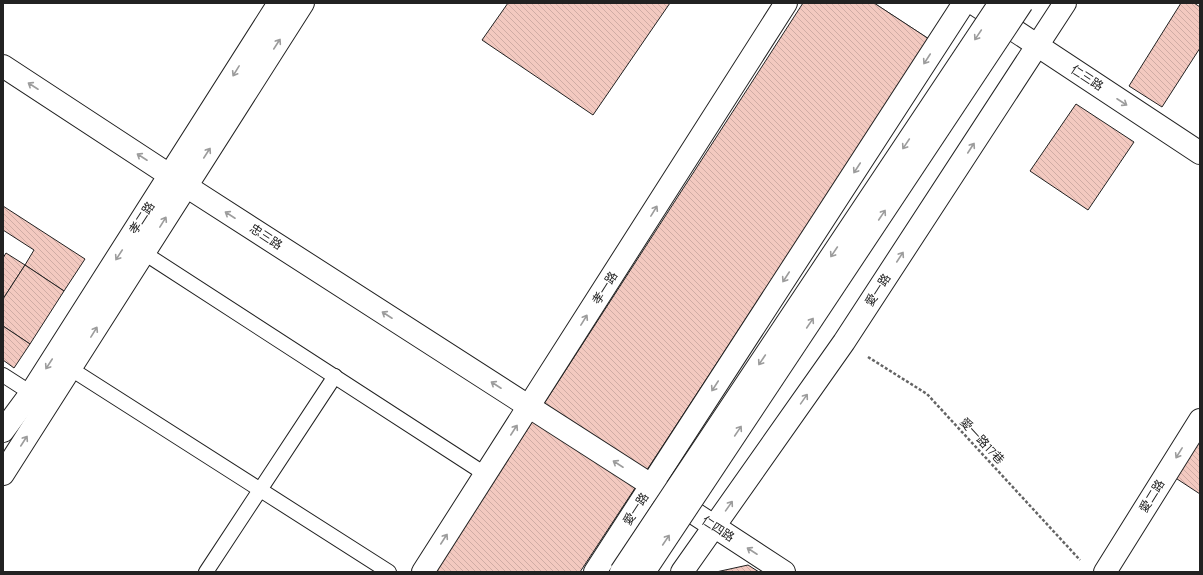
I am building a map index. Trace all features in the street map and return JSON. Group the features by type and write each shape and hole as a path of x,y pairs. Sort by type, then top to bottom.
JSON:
{"main road":[{"name":"孝二路","path":"178,181 279,3"},
{"name":"孝二路","path":"3,431 303,3"},
{"name":"孝一路","path":"422,572 786,3"},
{"name":"愛一路","path":"595,572 964,3"},
{"name":"仁三路","path":"973,3 1200,153"},
{"path":"621,572 1000,3"},
{"path":"644,572 1022,3"},
{"name":"愛一路","path":"682,572 844,342 1065,3"},
{"name":"忠三路","path":"3,66 178,181 651,485"},
{"path":"3,474 144,252 178,181"},
{"name":"愛二路","path":"1105,572 1200,420"},
{"name":"仁四路","path":"651,485 784,572"}],"lane":[{"path":"144,252 485,474"},
{"path":"71,369 389,572"},
{"path":"3,375 31,393"},
{"path":"206,572 335,376"}],"path":[{"name":"愛一路17巷","path":"844,342 927,394 1081,560"}],"pier":[{"path":"874,3 953,3 929,39"}],"building":[{"path":"508,3 670,3 593,115 482,40"},
{"path":"803,3 874,3 929,39 641,479 538,413"},
{"path":"1181,3 1194,3 1200,7 1200,48 1162,107 1129,86"},
{"path":"1076,104 1134,142 1088,210 1030,171"},
{"path":"3,206 85,259 64,291 25,265 34,250 3,230"},
{"path":"6,253 25,265 3,299 3,258"},
{"path":"25,265 64,291 30,344 3,326 3,299"},
{"path":"3,326 30,344 14,368 3,360"},
{"path":"538,413 641,479 580,572 435,572"},
{"path":"1200,432 1200,494 1171,475"},
{"path":"748,565 759,572 716,572"}]}
